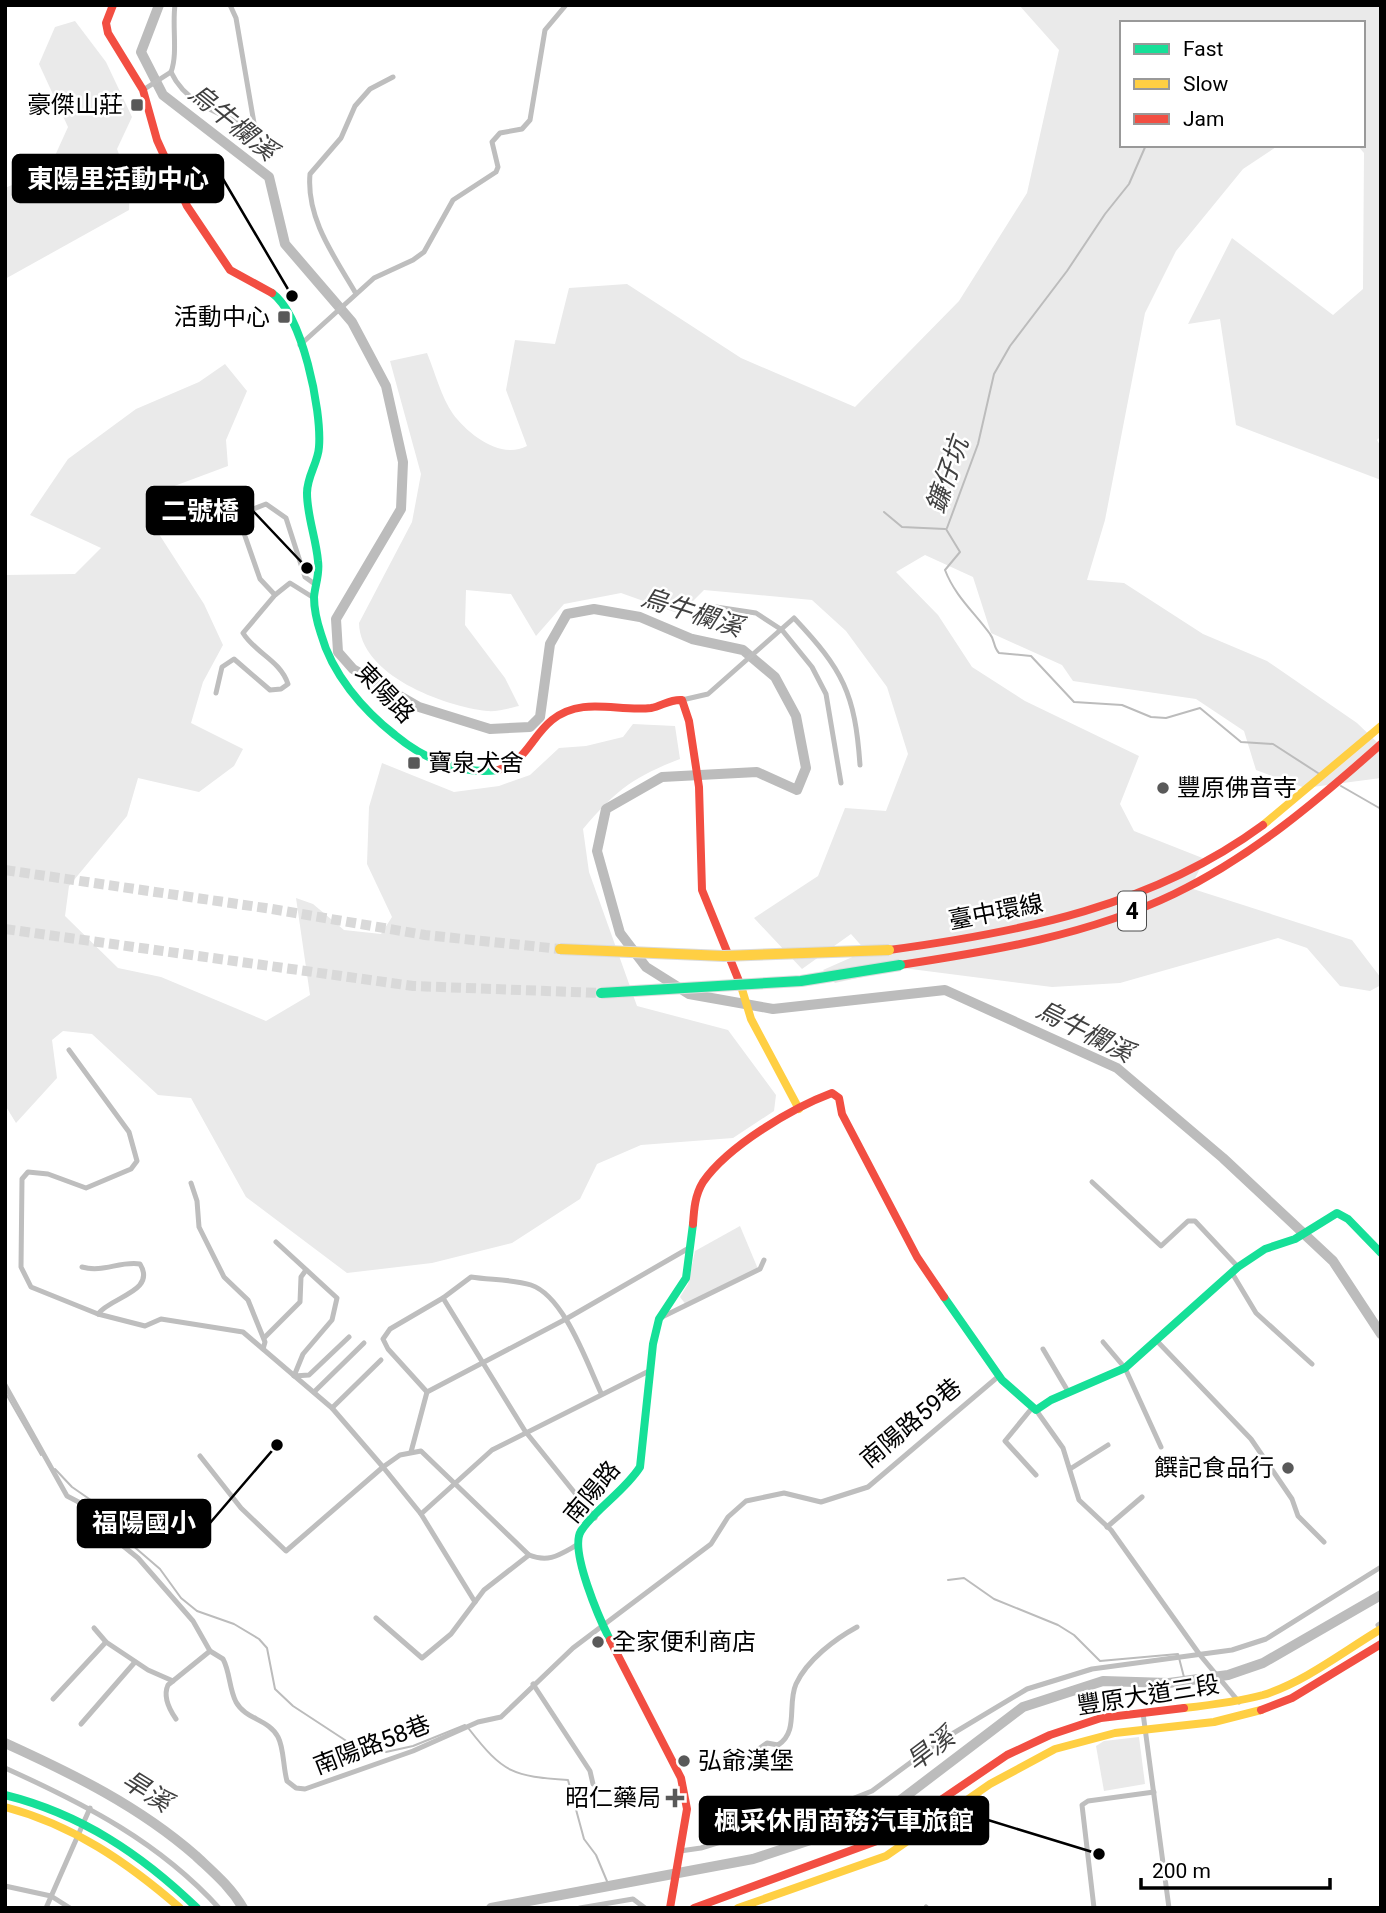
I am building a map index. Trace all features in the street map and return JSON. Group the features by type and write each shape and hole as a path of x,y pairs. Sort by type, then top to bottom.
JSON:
{"main road":[{"name":"東陽路","path":"113,5 106,23 108,33 143,90 157,140 187,206 230,270 239,278 275,291 292,316 319,439 307,489 319,569 314,598 326,648 345,687 412,750 436,761 478,771 498,769 524,758 545,725 565,712 611,705 656,708 668,702 682,700"},
{"path":"682,700 690,721 697,765 702,890 737,972 756,1030 799,1109"},
{"name":"臺中環線","path":"561,949 654,957 793,956 889,950 976,939 1064,919 1114,904 1165,883 1239,842 1381,726"},
{"name":"臺中環線","path":"601,993 801,981 993,951 1080,929 1140,909 1244,854 1336,784 1381,744"},
{"name":"南陽路","path":"671,1903 687,1809 681,1778 602,1625 577,1545 580,1532 629,1484 640,1467 649,1402 649,1371 659,1319 686,1278 696,1197 705,1177 799,1109 832,1093 839,1098 842,1114 917,1257 1000,1375"},
{"path":"1000,1375 1034,1409 1125,1368 1235,1270 1265,1249 1295,1239 1337,1213 1351,1219 1363,1241 1381,1254"},
{"name":"豐原大道三段","path":"694,1908 885,1838 1007,1755 1049,1735 1101,1718 1236,1698 1293,1682 1380,1626"},
{"name":"豐原大道三段","path":"738,1908 886,1856 990,1784 1055,1749 1146,1727 1214,1722 1253,1713 1292,1698 1381,1644"},
{"path":"5,1795 83,1823 131,1851 172,1883 198,1908"},
{"path":"5,1807 51,1821 78,1834 123,1860 180,1908"}],"street":[{"path":"143,90 171,72 174,64 175,5"},
{"path":"171,72 177,86 203,107 255,129 236,18 230,5"},
{"path":"300,345 355,292 374,278 424,252 453,200 496,172 498,167 492,142 499,133 522,129 530,120 545,30 566,5"},
{"path":"355,292 322,234 311,204 310,174 341,138 355,106 370,89 393,76"},
{"path":"205,490 223,505 229,519"},
{"path":"210,526 266,504 286,518 305,577 316,585"},
{"path":"239,516 260,579 275,595"},
{"path":"216,693 222,667 234,659 270,690 281,689 288,684 274,661 247,640 243,633 275,595 290,583 314,598"},
{"path":"716,607 756,613 782,630 812,667 826,694 841,783"},
{"path":"682,700 708,695 794,618 828,654 844,678 858,735 860,765"},
{"path":"69,1050 128,1132 138,1161 131,1169 86,1188 48,1174 28,1172 22,1179 21,1267 31,1287 40,1293 98,1314 145,1326 160,1319 243,1332 332,1408 383,1467 421,1514 475,1602"},
{"path":"1092,1182 1161,1246 1188,1221 1195,1221 1235,1270 1256,1313 1312,1364"},
{"path":"191,1183 197,1201 199,1227 224,1277 248,1300 264,1338 263,1349"},
{"path":"276,1242 337,1298 332,1320 303,1354 295,1376"},
{"path":"411,1452 427,1392 566,1319 691,1247"},
{"path":"659,1319 760,1269 764,1260"},
{"path":"82,1267 97,1271 125,1262 139,1264 144,1272 144,1282 138,1288 104,1306 98,1314"},
{"path":"264,1338 300,1302 301,1277 306,1270"},
{"path":"427,1392 388,1349 383,1339 390,1329 443,1298 471,1277 532,1285 554,1302 566,1319 601,1393"},
{"path":"443,1298 525,1431 595,1518"},
{"path":"295,1376 309,1376 349,1337"},
{"path":"1156,1340 1251,1439 1292,1499 1298,1516 1324,1542"},
{"path":"1103,1342 1125,1368 1161,1447"},
{"path":"314,1392 364,1343"},
{"path":"1043,1349 1069,1393"},
{"path":"332,1408 381,1360"},
{"path":"421,1514 492,1450 525,1431 649,1371"},
{"name":"南陽路59巷","path":"602,1625 711,1544 728,1517 746,1501 784,1493 821,1502 871,1486 1000,1375"},
{"name":"南陽路58巷","path":"5,1385 67,1496 94,1510 112,1536 138,1558 193,1621 210,1651 223,1660 236,1703 246,1716 265,1724 279,1739 287,1781 296,1787 305,1789 413,1751 478,1722 501,1717 533,1684 602,1625"},
{"path":"1036,1475 1004,1441 1034,1409 1063,1448 1079,1500 1107,1527 1202,1657 1236,1698"},
{"path":"1070,1469 1108,1445"},
{"path":"200,1456 241,1508 286,1551 383,1467 411,1452 421,1451 529,1555 541,1560 552,1559 577,1545"},
{"path":"1107,1527 1142,1497"},
{"path":"376,1618 422,1658 451,1634 484,1590 529,1555"},
{"path":"680,1853 824,1810 872,1791 937,1743 1027,1689 1092,1670 1202,1657 1266,1639 1381,1567"},
{"path":"755,1751 767,1743 778,1745 783,1742 789,1733 796,1684 827,1647 856,1627"},
{"path":"94,1628 106,1642 135,1662 173,1681"},
{"path":"53,1699 106,1642"},
{"path":"176,1719 165,1692 173,1681 210,1651"},
{"path":"81,1724 135,1662"},
{"path":"533,1684 590,1771 593,1784"},
{"path":"1143,1713 1169,1908"},
{"path":"5,1768 90,1808 152,1846 196,1883 219,1908"},
{"path":"1094,1908 1082,1805 1088,1801 1154,1792"},
{"path":"46,1908 90,1808"},
{"path":"5,1886 51,1896 70,1908"},
{"path":"580,1908 633,1899 645,1908"}],"shaded area":[{"path":"1019,5 1381,5 1381,436 1377,440 1381,447 1381,480 1236,425 1220,319 1188,324 1232,238 1333,315 1363,289 1364,153 1359,147 1365,147 1365,21 1120,21 1120,147 1276,147 1243,169 1176,251 1145,313 1105,520 1087,580 1124,583 1203,634 1267,661 1357,723 1381,746 1381,778 1305,788 1256,770 1244,731 1196,699 1073,681 1062,665 991,633 973,577 925,555 896,572 938,615 972,667 1025,701 1139,756 1120,804 1134,831 1205,859 1190,888 1352,940 1381,978 1381,985 1370,991 1340,986 1307,948 1278,938 1120,983 1052,987 903,968 835,983 823,970 866,951 851,934 802,969 754,918 818,876 845,808 886,811 908,754 887,687 846,631 812,600 704,590 680,614 621,593 564,604 536,636 511,594 466,590 465,625 505,678 519,706 495,711 469,708 427,695 407,685 373,658 363,642 359,623 412,522 421,474 390,361 427,353 445,400 460,422 477,437 496,448 517,450 527,446 506,390 515,340 555,344 569,288 627,284 741,358 855,407 959,301 1027,193 1059,50"},
{"path":"75,21 106,62 132,117 117,149 130,183 129,210 5,279 5,188 49,169 68,127 39,64 55,27"},
{"path":"225,364 247,391 226,440 228,466 161,491 157,531 204,604 223,645 203,682 191,723 243,749 234,766 199,792 138,778 127,816 69,886 65,916 118,968 161,977 266,1021 310,995 296,898 313,904 344,930 381,934 392,917 367,864 369,807 382,763 454,792 499,786 530,775 559,748 586,746 623,737 633,724 675,726 680,759 626,786 583,829 589,872 637,1006 728,1030 776,1095 774,1111 733,1138 641,1145 597,1164 580,1199 512,1243 432,1263 347,1273 246,1197 191,1098 158,1095 92,1034 63,1031 52,1040 57,1078 16,1123 5,1105 5,575 75,574 101,548 30,515 68,459 136,409 199,382"},
{"path":"740,1226 758,1269 687,1306 680,1297 688,1284 695,1251"},
{"path":"1139,1737 1145,1784 1104,1791 1096,1746 1104,1741"}],"waterway":[{"name":"烏牛欄溪","path":"159,5 141,52 163,95 269,177 285,244 352,322 386,386 403,462 401,509 336,619 338,652 353,669 419,707 490,729 530,727 540,717 550,644 567,614 594,609 640,617 692,639 743,650 775,677 796,716 806,768 797,790 757,772 662,777 606,809 597,851 620,933 646,967 689,994 773,1009 945,990 1117,1068 1223,1158 1333,1261 1381,1334"},
{"name":"鐮仔坑","path":"947,528 978,444 994,374 1010,346 1129,184 1145,147"},
{"path":"884,512 902,527 945,529"},
{"name":"鐮仔坑","path":"946,529 960,552 945,570 959,596 992,636 999,653 1031,656 1074,702 1122,705 1151,717 1166,718 1200,708 1241,742 1273,744 1321,775"},
{"name":"鐮仔坑","path":"1341,786 1381,809"},
{"path":"5,1392 41,1455"},
{"path":"55,1469 72,1487 98,1505 124,1538 160,1569 181,1598 197,1611 234,1624 259,1639 267,1648 275,1689 293,1706 351,1744 386,1752 413,1746 465,1725"},
{"path":"948,1580 964,1578 994,1599 1058,1625 1074,1635 1100,1661 1178,1654 1185,1681"},
{"name":"旱溪","path":"491,1908 753,1859 877,1818 1023,1707 1103,1681 1169,1683 1228,1675 1263,1663 1381,1595"},
{"path":"469,1729 491,1755 511,1770 534,1777 568,1780 584,1839 596,1855 609,1886"},
{"name":"旱溪","path":"5,1743 80,1779 152,1822 209,1868 243,1908"}],"tunnel":[{"path":"5,870 272,909 425,935 560,949"},
{"path":"5,929 413,986 601,993"}],"traffic: fast":[{"path":"272,293 283,304 301,341 317,410 319,447 307,487 307,502 317,552 315,611 326,649 341,677 360,703 406,744 430,758 456,767 498,770"},
{"path":"601,993 801,981 900,965"},
{"path":"944,1297 1002,1380 1036,1410 1051,1400 1125,1368 1238,1267 1265,1249 1295,1239 1337,1213 1348,1219 1381,1253"},
{"path":"610,1640 587,1585 578,1540 587,1523 626,1485 640,1467 653,1344 659,1319 686,1278 693,1224"},
{"path":"5,1795 59,1813 108,1838 154,1870 197,1908"}],"traffic: slow":[{"path":"1263,825 1381,726"},
{"path":"560,949 724,956 889,950"},
{"path":"741,986 751,1019 799,1109"},
{"path":"1184,1708 1243,1700 1279,1689 1309,1674 1381,1629"},
{"path":"738,1908 886,1856 990,1784 1055,1749 1115,1733 1214,1722 1261,1710"},
{"path":"5,1807 54,1824 98,1847 140,1875 180,1908"}],"traffic: jam":[{"path":"113,5 106,23 108,33 143,90 157,140 187,206 230,270 272,293"},
{"path":"498,770 522,755 545,727 563,713 600,706 651,708 682,700 689,721 699,787 702,890 741,986"},
{"path":"900,965 1040,940 1108,920 1174,894 1230,863 1256,845 1308,807 1381,744"},
{"path":"889,950 988,934 1085,911 1177,876 1221,853 1263,825"},
{"path":"693,1224 695,1202 700,1187 714,1168 744,1142 780,1118 832,1093 839,1098 842,1114 917,1257 944,1297"},
{"path":"610,1640 681,1778 687,1809 670,1908"},
{"path":"1261,1710 1292,1698 1381,1644"},
{"path":"694,1908 885,1838 1007,1755 1050,1735 1101,1718 1184,1708"}],"place":[{"name":"豪傑山莊","path":"137,105"},
{"name":"東陽里活動中心","path":"292,296"},
{"name":"活動中心","path":"284,317"},
{"name":"二號橋","path":"307,568"},
{"name":"寶泉犬舍","path":"414,763"},
{"name":"豐原佛音寺","path":"1163,788"},
{"name":"福陽國小","path":"277,1445"},
{"name":"饌記食品行","path":"1288,1468"},
{"name":"全家便利商店","path":"598,1642"},
{"name":"弘爺漢堡","path":"684,1761"},
{"name":"昭仁藥局","path":"675,1798"},
{"name":"楓采休閒商務汽車旅館","path":"1099,1854"}]}
